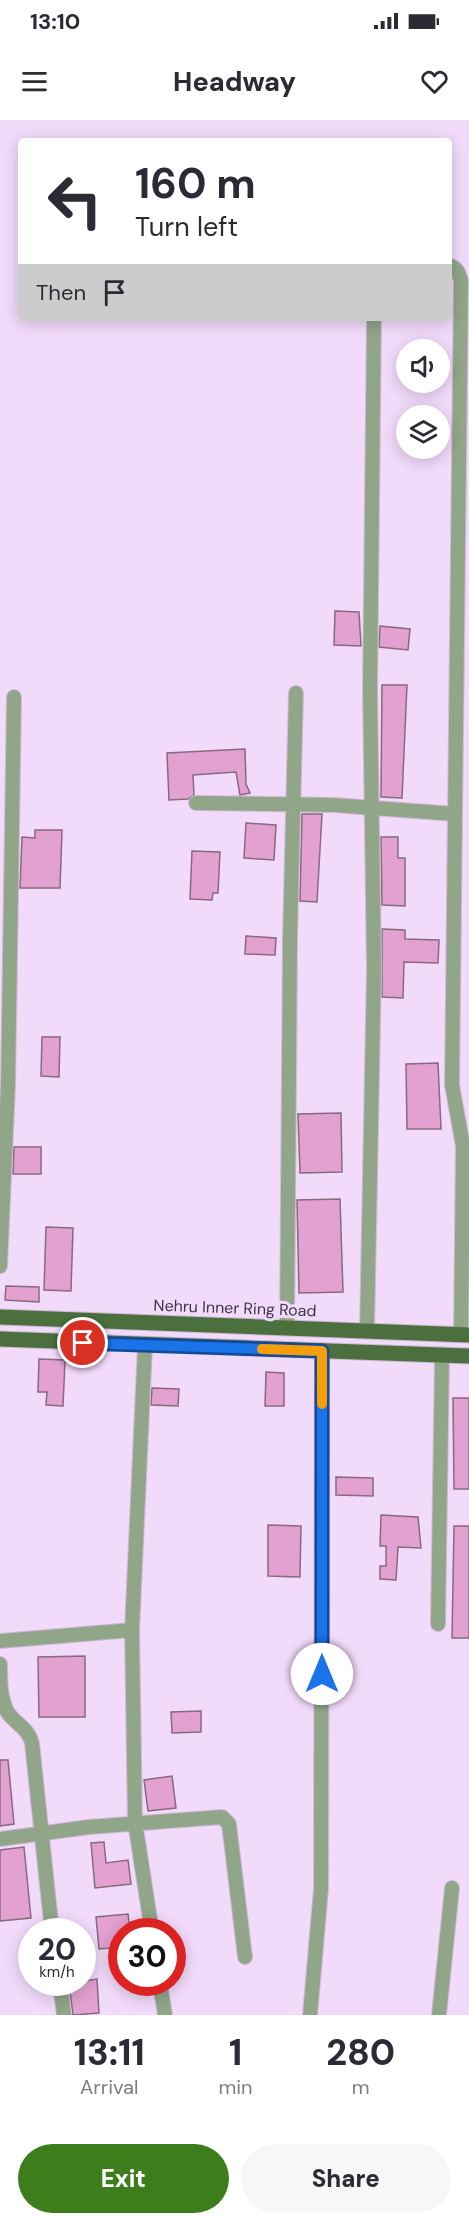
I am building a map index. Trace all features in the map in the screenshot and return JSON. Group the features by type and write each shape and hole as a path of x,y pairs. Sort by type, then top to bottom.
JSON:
{"main road":[{"name":"Nehru Inner Ring Road","path":"0,1317 465,1335"},
{"path":"0,1340 469,1356"}],"street":[{"path":"452,266 459,272 461,281 454,1102 463,1146 465,1335"},
{"path":"367,1331 374,969 370,808 374,321"},
{"path":"287,1328 296,693"},
{"path":"0,1266 14,697"},
{"path":"196,802 370,808 455,814"},
{"path":"454,1102 469,1102"},
{"path":"145,1345 132,1630 135,1822 150,1918"},
{"path":"310,2015 321,1889 322,1351"},
{"path":"438,1624 442,1355"},
{"path":"0,1641 132,1630"},
{"path":"0,1664 1,1695 4,1704 8,1713 25,1727 32,1743 50,1918"},
{"path":"0,1839 135,1822 216,1817 226,1819 229,1824 245,1957"},
{"path":"439,2015 452,1888"},
{"path":"62,1996 64,2015"},
{"path":"162,1996 165,2015"}],"building":[{"path":"335,611 359,612 361,646 334,645"},
{"path":"380,626 410,629 408,650 379,647"},
{"path":"382,685 407,685 402,798 381,797"},
{"path":"245,749 246,784 250,793 240,795 236,772 193,775 194,795 188,799 169,800 167,753"},
{"path":"302,814 322,814 317,902 300,901"},
{"path":"246,823 276,825 274,860 244,858"},
{"path":"35,830 62,830 60,888 20,888 22,837 35,838"},
{"path":"381,837 398,837 398,858 405,858 405,906 382,905"},
{"path":"192,851 220,852 218,893 213,893 212,900 190,899"},
{"path":"382,929 405,930 405,939 439,940 438,963 404,962 403,998 382,997"},
{"path":"246,936 276,938 275,955 245,954"},
{"path":"42,1037 60,1037 59,1077 41,1076"},
{"path":"438,1063 441,1129 407,1129 406,1064"},
{"path":"341,1113 342,1172 300,1173 298,1114"},
{"path":"14,1147 41,1147 41,1174 13,1174"},
{"path":"340,1199 343,1292 299,1293 297,1200"},
{"path":"46,1227 73,1228 71,1291 44,1290"},
{"path":"6,1286 39,1287 39,1302 5,1300"},
{"path":"39,1359 65,1360 63,1406 46,1405 47,1392 38,1392"},
{"path":"266,1372 284,1373 284,1406 265,1406"},
{"path":"152,1388 179,1389 178,1406 151,1405"},
{"path":"453,1398 469,1398 469,1489 454,1489"},
{"path":"336,1477 373,1478 373,1496 336,1495"},
{"path":"381,1515 418,1517 421,1548 398,1547 396,1580 380,1579 380,1566 386,1566 386,1546 380,1546"},
{"path":"268,1525 301,1526 300,1577 268,1576"},
{"path":"454,1526 469,1526 469,1638 452,1638"},
{"path":"85,1656 85,1717 39,1717 38,1657"},
{"path":"201,1711 201,1732 172,1733 171,1712"},
{"path":"0,1760 8,1760 14,1824 0,1826"},
{"path":"172,1776 176,1808 148,1811 144,1780"},
{"path":"104,1842 106,1863 128,1860 131,1884 95,1888 91,1843"},
{"path":"24,1847 31,1918 0,1921 0,1850"},
{"path":"128,1914 128,1918 108,1918 108,1948 99,1949 96,1917"},
{"path":"96,1979 99,2013 73,2015 71,1996 96,1996"}],"slow traffic":[{"path":"262,1349 322,1351 322,1404"}],"route":[{"path":"83,1343 322,1351 322,1674"}]}
